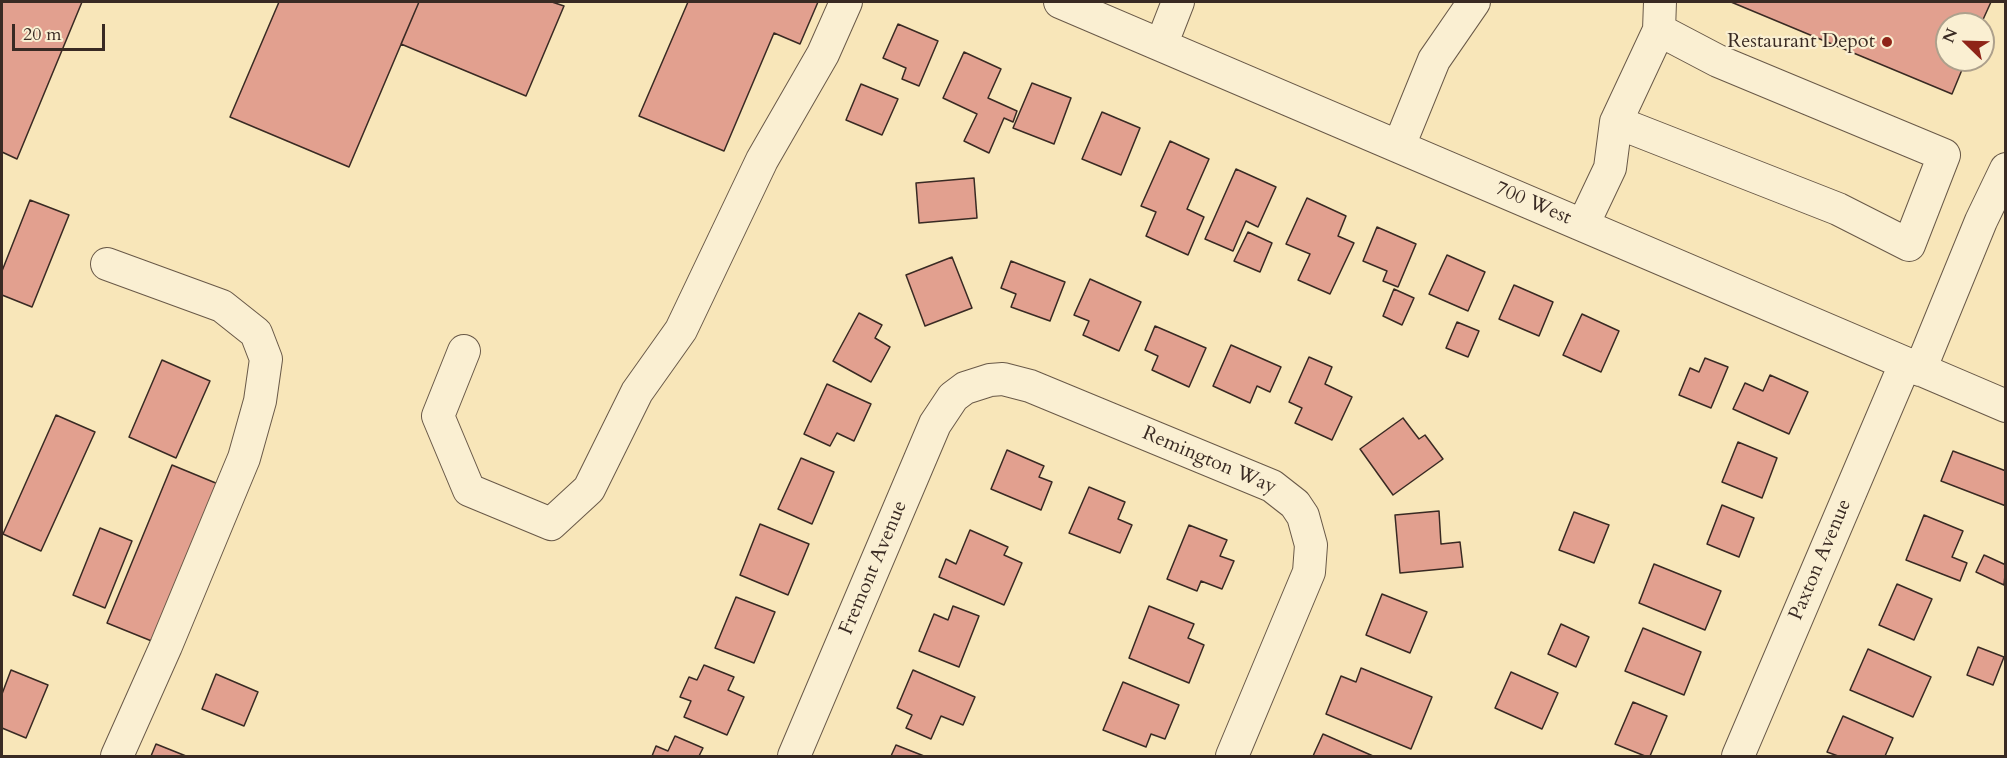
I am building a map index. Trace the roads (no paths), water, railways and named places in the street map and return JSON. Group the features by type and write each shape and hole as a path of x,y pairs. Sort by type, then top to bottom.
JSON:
{"street":[{"path":"464,351 438,416 469,490 551,524 589,489 637,392 681,330 762,160 823,54 846,2"},
{"name":"700 West","path":"1060,2 1162,43 2006,406"},
{"path":"1162,43 1178,2"},
{"path":"1399,146 1434,60 1474,2"},
{"path":"1583,225 1610,168 1616,122 1659,16 1718,61 1944,156 1909,245 1838,209 1616,122"},
{"name":"Paxton Avenue","path":"1738,756 1912,367 2006,169"},
{"path":"107,264 222,306 256,333 267,359 260,401 243,458 166,646 117,756"},
{"name":"Remington Way","path":"965,388 990,380 1003,380 1030,386 1272,486 1295,504 1303,516 1310,538 1309,572 1232,756"},
{"name":"Fremont Avenue","path":"794,756 935,424 953,397 965,388"}],"place":[{"name":"Restaurant Depot","path":"1887,42"}]}
